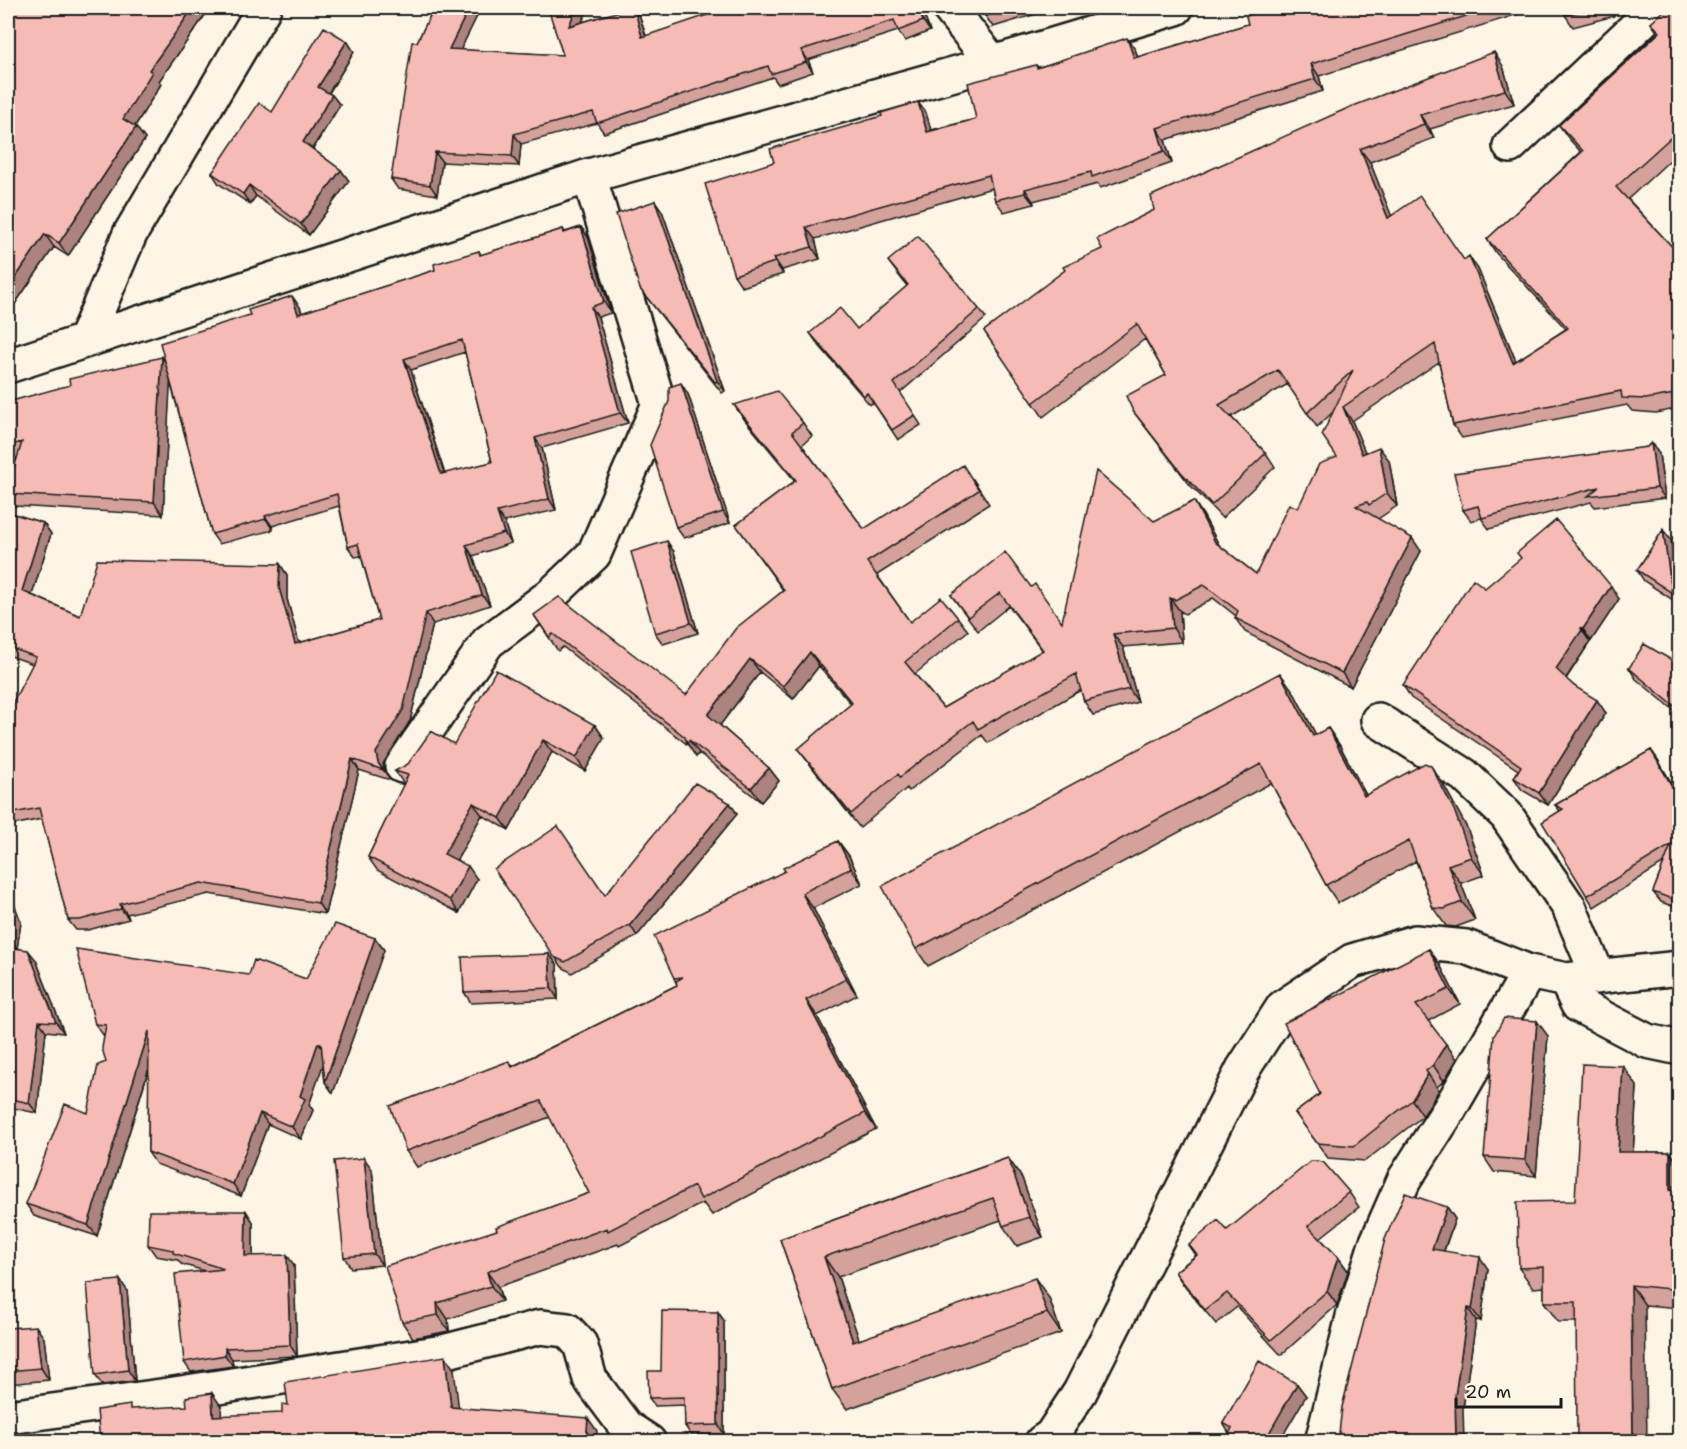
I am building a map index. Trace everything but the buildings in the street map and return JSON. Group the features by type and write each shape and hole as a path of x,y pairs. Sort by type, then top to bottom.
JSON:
{"street":[{"path":"85,340 130,234 264,8"},
{"path":"949,8 993,63"},
{"path":"8,366 589,176 993,63 1176,8"},
{"path":"1510,146 1656,8"},
{"path":"402,766 488,642 551,595 594,554 660,404 589,176"},
{"path":"1378,720 1464,775 1506,815 1569,907 1598,976"},
{"path":"1042,1442 1050,1436 1080,1392 1243,1069 1283,1007 1352,961 1415,942 1466,947 1529,972 1566,980 1680,968"},
{"path":"1322,1442 1336,1377 1353,1317 1376,1244 1404,1180 1449,1110 1529,972"},
{"path":"1566,980 1578,1005 1647,1041 1680,1048"},
{"path":"8,1417 161,1396 442,1352 540,1327 567,1330 580,1344 590,1379 626,1427 649,1442"}]}
